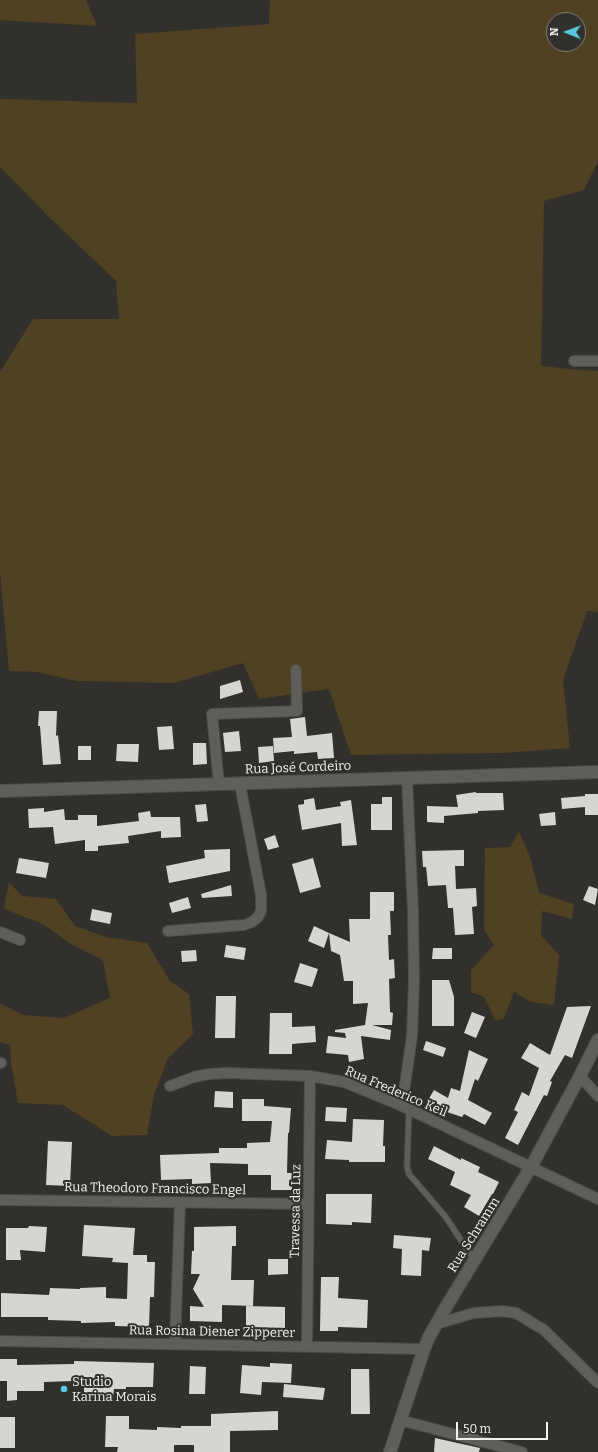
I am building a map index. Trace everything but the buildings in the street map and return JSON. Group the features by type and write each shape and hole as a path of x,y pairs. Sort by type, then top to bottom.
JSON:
{"street":[{"path":"574,361 598,361"},
{"path":"219,785 212,714 297,711 296,670"},
{"name":"Rua José Cordeiro","path":"0,791 598,772"},
{"path":"405,1108 412,1036 414,981 414,912 407,778"},
{"path":"168,931 244,925 252,922 258,917 261,911 261,895 240,784"},
{"path":"0,932 20,940"},
{"name":"Rua Schramm","path":"390,1452 424,1349 436,1324 531,1167 598,1040"},
{"name":"Rua Frederico Keil","path":"170,1086 194,1077 221,1073 310,1076 344,1082 405,1108 598,1199"},
{"name":"Travessa da Luz","path":"307,1346 310,1076"},
{"path":"580,1076 598,1096"},
{"name":"Rua Theodoro Francisco Engel","path":"0,1200 309,1204"},
{"path":"175,1344 180,1203"},
{"path":"436,1324 474,1313 502,1311 516,1314 544,1330 598,1383"},
{"name":"Rua Rosina Diener Zipperer","path":"0,1341 424,1349"},
{"path":"400,1420 485,1441 522,1452"}],"lane":[{"path":"405,1108 407,1167 409,1174 445,1216 475,1260"}],"shaded area":[{"path":"0,0 86,0 97,26 0,20"},
{"path":"270,0 598,0 598,161 584,190 544,201 541,366 598,371 598,612 587,611 563,680 570,748 503,753 351,755 329,689 259,699 243,663 174,683 76,681 38,672 9,671 0,572 0,372 33,319 119,319 116,281 50,218 0,167 0,99 137,103 135,34 269,24"},
{"path":"519,831 530,857 539,893 574,904 572,919 542,911 541,935 559,955 554,1005 531,1002 514,992 504,1018 496,1021 484,997 471,992 471,970 494,945 484,930 485,848 510,847"},
{"path":"9,882 22,896 56,899 75,926 106,937 147,943 170,981 189,994 193,1034 168,1058 154,1095 147,1135 112,1136 63,1105 18,1103 11,1063 10,1045 0,1042 0,1003 23,1015 64,1018 110,998 103,960 71,944 43,924 4,909"}],"place":[{"name":"Studio Karina Morais","path":"64,1389"}]}
